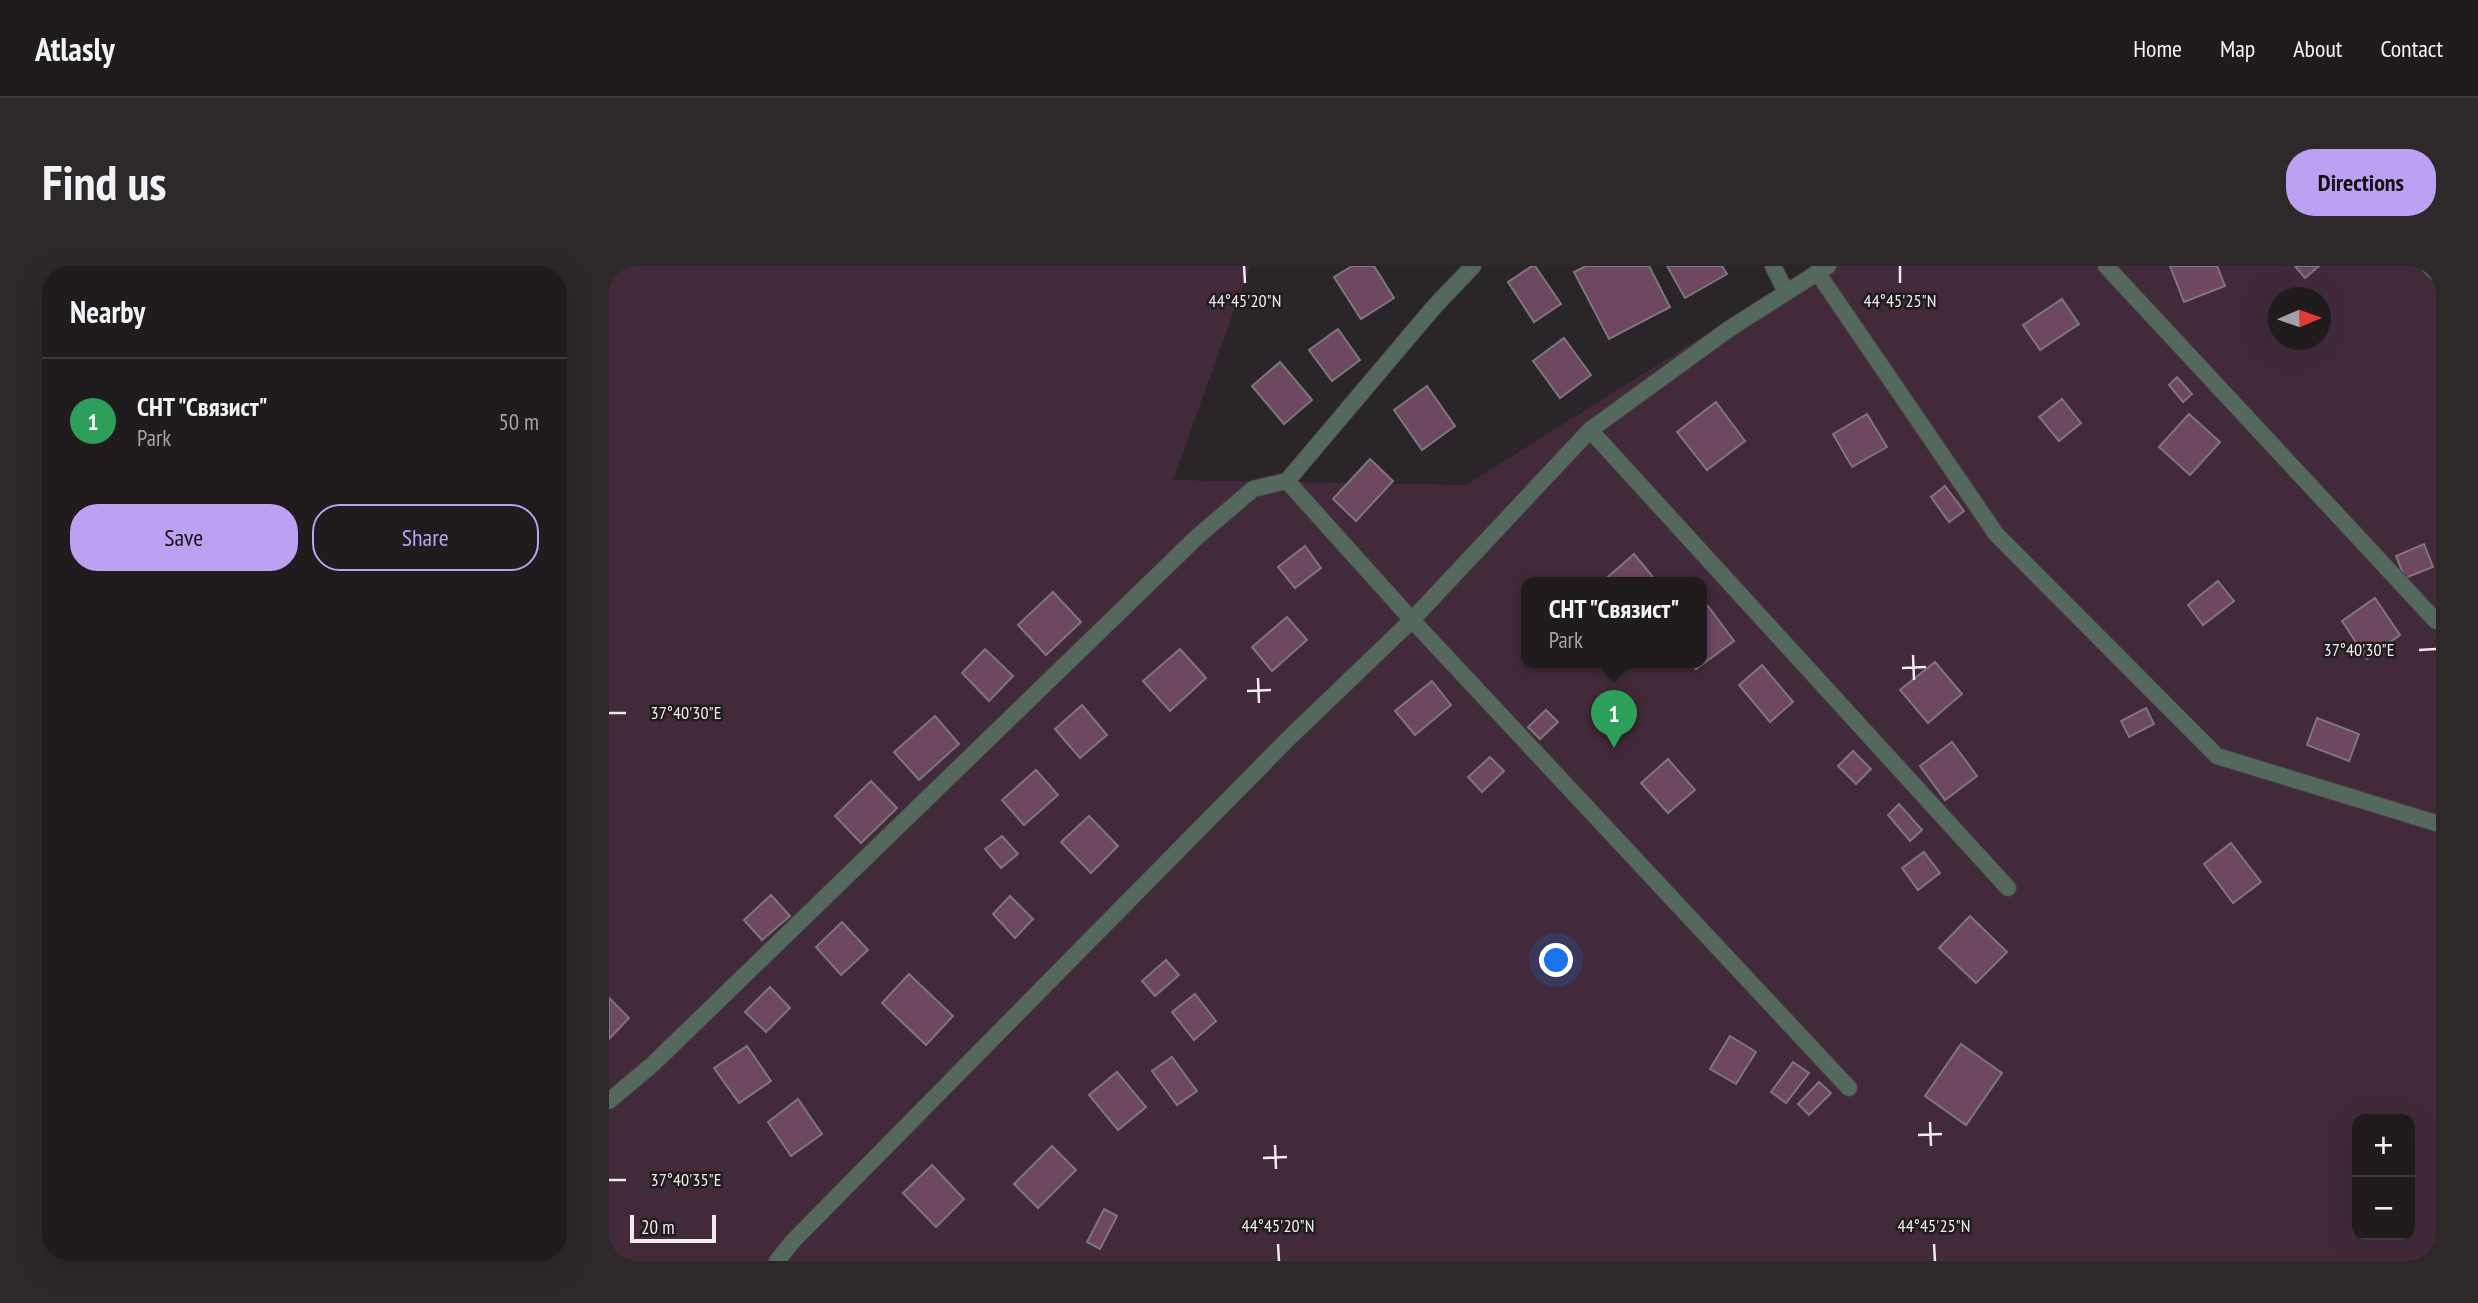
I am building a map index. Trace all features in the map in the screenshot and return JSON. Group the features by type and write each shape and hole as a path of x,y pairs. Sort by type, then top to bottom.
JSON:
{"lane":[{"path":"609,1101 653,1063 1197,537 1252,489 1287,481 1434,307 1473,266"},
{"path":"1773,266 1786,292"},
{"path":"2106,266 2436,621"},
{"path":"2429,266 2436,273"},
{"path":"777,1261 803,1231 1289,738 1412,620 1590,430 1729,329 1822,269 1996,534 2217,756 2436,823"},
{"path":"1590,430 2008,888"},
{"path":"1287,481 1412,620 1849,1088"}],"shaded area":[{"path":"609,266 1250,266 1173,480 1466,485 1745,310 1824,266 2436,266 2436,1261 609,1261"}],"building":[{"path":"1352,266 1374,266 1394,298 1361,319 1334,277"},
{"path":"1535,266 1561,304 1534,322 1508,282"},
{"path":"1586,266 1649,266 1670,307 1609,339 1574,272"},
{"path":"1667,266 1722,266 1727,274 1685,298"},
{"path":"2170,266 2217,266 2225,286 2184,302"},
{"path":"2295,266 2319,266 2305,278"},
{"path":"2062,299 2079,324 2040,350 2023,325"},
{"path":"1338,329 1360,360 1332,381 1309,350"},
{"path":"1564,338 1591,375 1560,398 1533,361"},
{"path":"1280,362 1312,400 1284,424 1252,386"},
{"path":"2177,377 2192,394 2183,402 2169,385"},
{"path":"1427,386 1455,426 1422,450 1394,410"},
{"path":"2062,399 2081,423 2059,441 2039,417"},
{"path":"1716,402 1745,441 1707,470 1677,432"},
{"path":"1867,414 1887,447 1852,467 1833,434"},
{"path":"2189,414 2220,442 2190,475 2159,447"},
{"path":"1370,459 1393,481 1356,521 1333,499"},
{"path":"1945,486 1964,511 1949,522 1931,497"},
{"path":"2424,544 2433,567 2405,578 2396,556"},
{"path":"1305,546 1321,568 1295,588 1278,567"},
{"path":"1634,554 1653,577 1608,577"},
{"path":"2218,581 2234,601 2203,625 2188,605"},
{"path":"1053,592 1081,622 1046,655 1018,625"},
{"path":"2375,598 2400,635 2367,659 2342,621"},
{"path":"1707,607 1734,641 1707,661"},
{"path":"1287,617 1307,640 1272,671 1252,647"},
{"path":"985,649 1013,676 989,701 962,673"},
{"path":"1180,649 1206,678 1170,711 1143,681"},
{"path":"1935,662 1962,694 1928,723 1900,690"},
{"path":"1762,665 1793,702 1770,722 1739,685"},
{"path":"1432,681 1451,705 1415,735 1395,711"},
{"path":"1082,705 1107,735 1080,758 1055,729"},
{"path":"2146,708 2154,724 2129,737 2121,721"},
{"path":"1546,710 1558,722 1540,739 1528,727"},
{"path":"935,716 959,744 919,780 894,752"},
{"path":"2317,718 2359,734 2349,761 2307,745"},
{"path":"1952,742 1977,776 1945,800 1920,766"},
{"path":"1853,751 1871,769 1856,784 1838,766"},
{"path":"1490,757 1504,771 1482,792 1468,777"},
{"path":"1668,759 1695,790 1668,813 1641,783"},
{"path":"1036,770 1058,795 1024,825 1002,800"},
{"path":"871,781 897,808 861,843 835,816"},
{"path":"1899,804 1922,830 1910,841 1888,815"},
{"path":"1089,816 1118,846 1091,873 1061,842"},
{"path":"1002,836 1018,854 1001,868 985,849"},
{"path":"2231,843 2261,882 2233,903 2204,864"},
{"path":"1924,852 1940,873 1918,890 1902,868"},
{"path":"771,895 790,916 762,940 744,920"},
{"path":"1010,896 1033,919 1015,938 993,914"},
{"path":"1970,916 2007,952 1976,983 1939,948"},
{"path":"842,922 868,950 841,975 816,947"},
{"path":"1166,960 1179,975 1155,996 1142,981"},
{"path":"909,974 953,1016 926,1045 882,1003"},
{"path":"770,987 790,1008 766,1032 745,1012"},
{"path":"1195,994 1216,1021 1194,1040 1172,1012"},
{"path":"609,998 629,1018 609,1039"},
{"path":"1730,1036 1756,1052 1736,1084 1710,1069"},
{"path":"1961,1044 2002,1073 1966,1125 1925,1096"},
{"path":"747,1046 771,1081 739,1103 714,1068"},
{"path":"1172,1057 1197,1091 1177,1105 1152,1071"},
{"path":"1793,1062 1809,1073 1786,1103 1771,1092"},
{"path":"1117,1072 1146,1107 1118,1130 1089,1095"},
{"path":"1819,1082 1831,1093 1809,1115 1798,1104"},
{"path":"798,1099 822,1134 791,1156 768,1122"},
{"path":"1052,1146 1076,1170 1038,1208 1014,1184"},
{"path":"932,1165 964,1199 936,1227 903,1193"},
{"path":"1104,1209 1117,1216 1100,1249 1087,1242"}],"place":[{"name":"СНТ \"Связист\"","path":"1614,748"}]}
